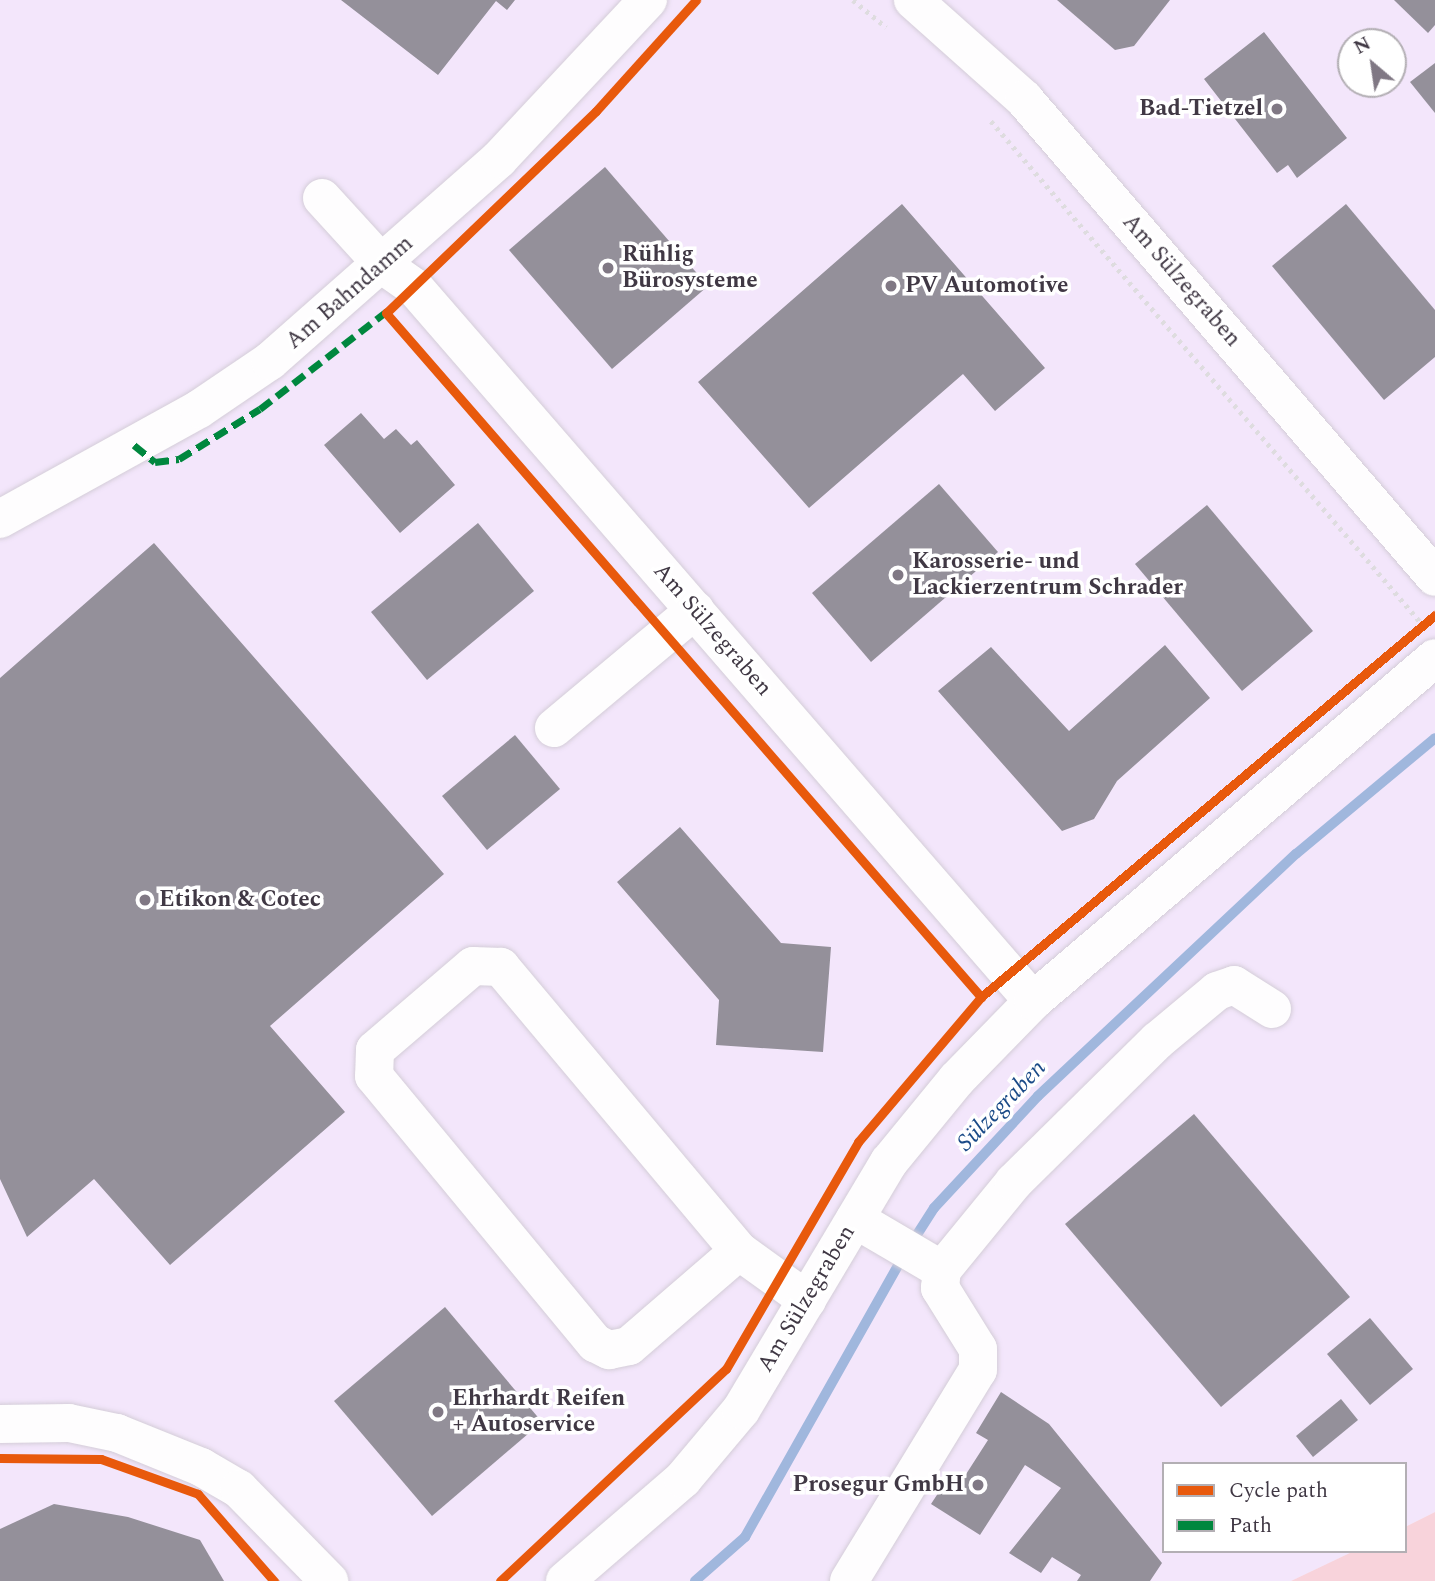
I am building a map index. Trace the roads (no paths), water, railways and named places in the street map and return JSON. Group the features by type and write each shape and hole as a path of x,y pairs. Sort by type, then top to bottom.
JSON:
{"street":[{"name":"Am Bahndamm","path":"0,519 200,409 270,361 384,266 499,159 648,0"},
{"name":"Am Sülzegraben","path":"913,0 1024,99 1435,577"},
{"name":"Am Sülzegraben","path":"322,198 384,266 414,287 1033,1001"},
{"path":"554,728 695,610"},
{"name":"Am Sülzegraben","path":"565,1581 683,1479 741,1410 855,1219 910,1135 1033,1001 1429,642"},
{"path":"739,1251 629,1346 609,1350 595,1343 374,1076 375,1050 473,966 501,967 739,1251 807,1300"},
{"path":"934,1266 1014,1182 1157,1041 1217,992 1234,985 1272,1009"},
{"path":"849,1581 978,1370 978,1349 940,1288 934,1266 855,1219"},
{"path":"0,1424 81,1426 201,1467 239,1489 329,1581"}],"waterway":[{"name":"Sülzegraben","path":"911,1244 934,1208 1038,1096 1296,854 1435,738"},
{"name":"Sülzegraben","path":"695,1581 745,1537 903,1257"}],"place":[{"name":"Bad-Tietzel","path":"1277,109"},
{"name":"Rühlig Bürosysteme","path":"608,268"},
{"name":"PV Automotive","path":"891,286"},
{"name":"Karosserie- und Lackierzentrum Schrader","path":"898,575"},
{"name":"Etikon & Cotec","path":"145,900"},
{"name":"Ehrhardt Reifen + Autoservice","path":"438,1412"},
{"name":"Prosegur GmbH","path":"978,1485"}]}
